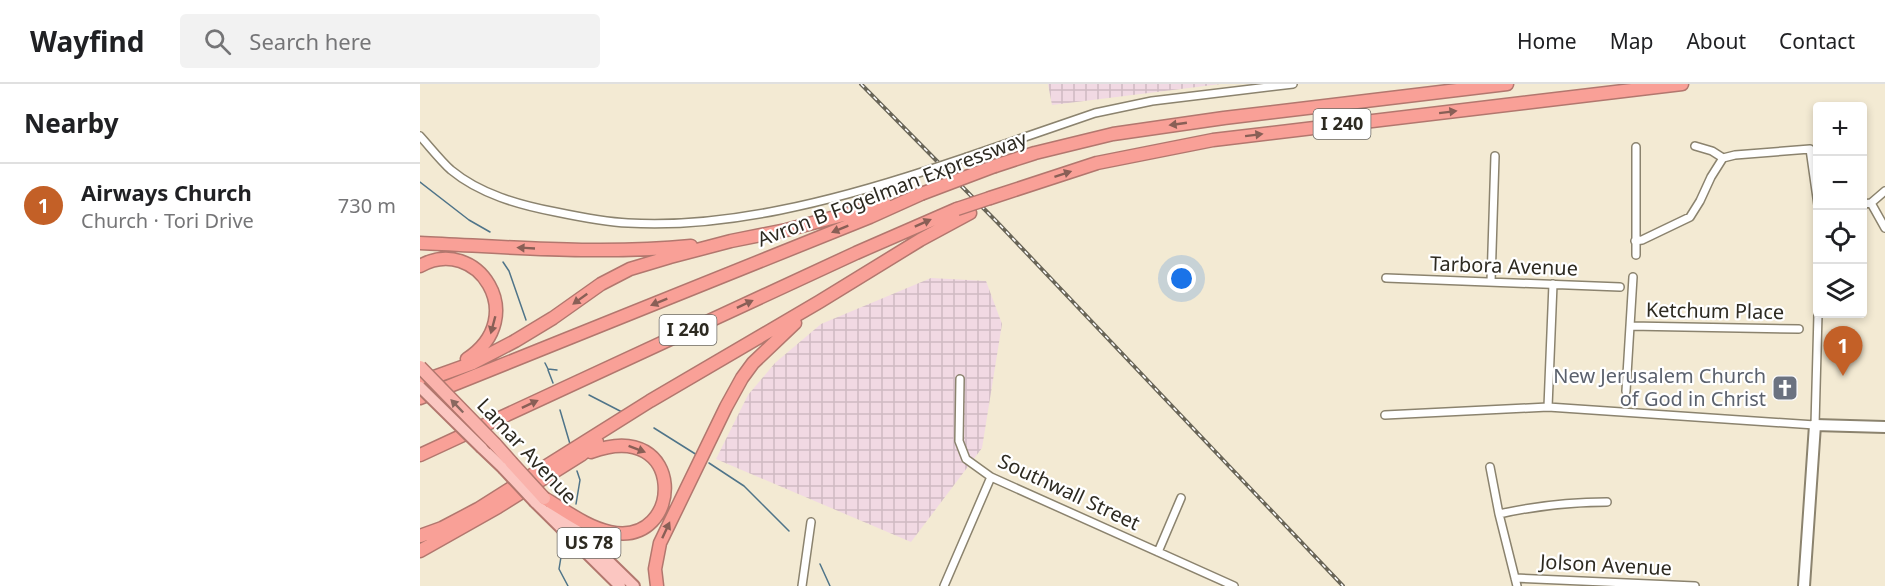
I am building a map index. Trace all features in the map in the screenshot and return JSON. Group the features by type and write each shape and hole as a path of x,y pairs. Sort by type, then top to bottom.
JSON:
{"highway":[{"name":"Avron B Fogelman Expressway","path":"420,398 870,217 917,195 1035,153 1113,134 1224,118 1507,84"},
{"name":"I 240","path":"420,455 856,253 964,211 990,198 1097,163 1213,140 1682,84"},
{"path":"445,372 473,363 515,341 553,318 601,284 630,269 917,195"},
{"path":"420,536 442,528 478,509 650,401 819,302 964,211"},
{"path":"420,243 613,251 731,242"},
{"path":"420,266 426,262 444,259 470,266 482,275 494,295 496,317 489,339 470,358 420,385"},
{"path":"657,586 655,569 660,543 726,406 742,378 767,348 819,302"},
{"path":"420,551 481,517 581,455 594,444 762,336"},
{"name":"Lamar Avenue","path":"420,367 495,444 507,465 540,500"},
{"path":"540,500 588,524 611,532 634,531 656,518 663,504 666,489 663,473 652,457 639,448 618,445 603,447 581,455"}],"main road":[{"name":"Lamar Avenue","path":"420,385 482,448 507,465"},
{"path":"1804,586 1815,425 1885,427"},
{"name":"Lamar Avenue","path":"540,500 611,581 620,586"},
{"name":"Lamar Avenue","path":"540,500 634,586"}],"street":[{"path":"420,136 451,170 479,188 502,198 557,213 628,223 663,224 713,220 794,207 850,194 1095,113 1152,101 1293,84"},
{"path":"1695,146 1712,151 1723,158"},
{"path":"1636,147 1636,255"},
{"path":"1635,241 1642,240 1690,217 1723,158 1810,149 1813,170"},
{"path":"1491,282 1495,156"},
{"path":"1867,204 1871,203 1885,190"},
{"path":"1871,203 1885,228"},
{"path":"1626,391 1633,277"},
{"name":"Tarbora Avenue","path":"1386,278 1620,287"},
{"path":"1548,407 1553,284"},
{"path":"1385,415 1548,407 1815,425 1818,318"},
{"name":"Ketchum Place","path":"1630,326 1799,329"},
{"name":"Southwall Street","path":"960,379 959,441 966,459 991,477 1234,586"},
{"path":"1490,467 1517,586"},
{"path":"944,586 991,477"},
{"path":"1158,552 1181,498"},
{"path":"1499,514 1530,507 1575,502 1607,502"},
{"path":"802,586 811,522"},
{"name":"Jolson Avenue","path":"1515,578 1695,586"}],"shaded area":[{"path":"1048,84 1221,84 1052,105"},
{"path":"931,278 986,281 1002,324 982,448 911,542 716,459 748,395 775,363 821,324"}],"waterway":[{"path":"420,182 469,220 490,232"},
{"path":"503,262 509,271 526,320"},
{"path":"545,363 548,369 557,370"},
{"path":"548,370 553,383"},
{"path":"589,395 622,412"},
{"path":"560,410 570,444"},
{"path":"654,428 697,455"},
{"path":"709,463 744,486 789,531"},
{"path":"576,504 580,480 577,471"},
{"path":"562,551 559,569 568,586"},
{"path":"820,564 830,586"}],"railway":[{"path":"861,84 997,222 1343,586"}],"place":[{"name":"Airways Church","path":"1843,376"},
{"name":"New Jerusalem Church of God in Christ","path":"1785,388"}]}
